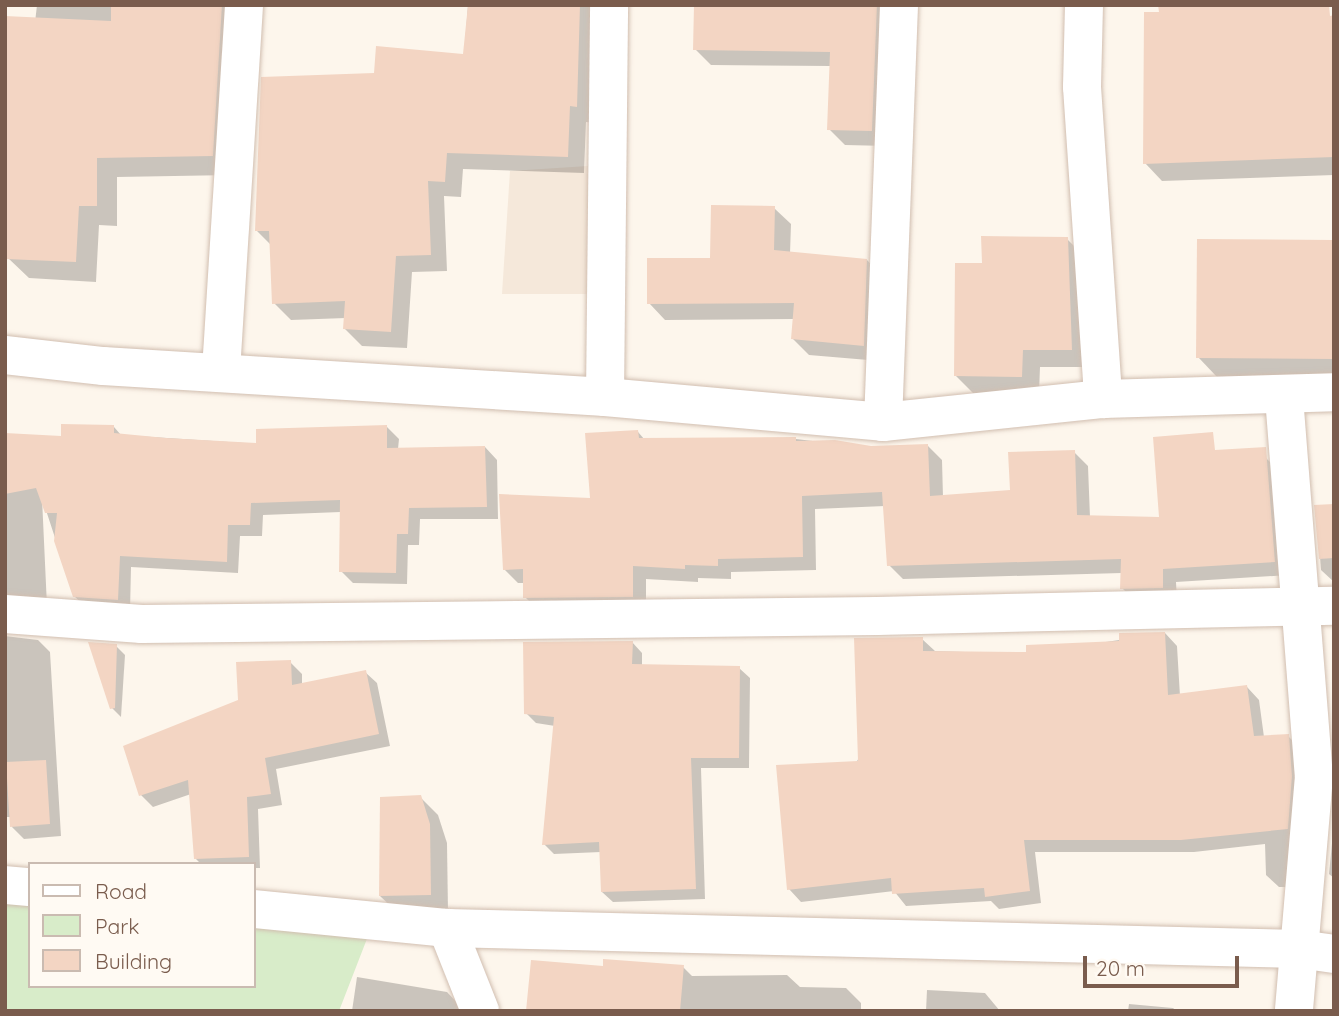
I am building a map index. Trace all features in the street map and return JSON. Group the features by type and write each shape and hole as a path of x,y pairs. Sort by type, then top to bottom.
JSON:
{"street":[{"path":"221,371 244,5"},
{"path":"605,397 609,5"},
{"path":"883,422 899,5"},
{"path":"1084,5 1082,88 1103,399"},
{"path":"5,355 103,366 221,371 605,397 883,422 1103,399 1284,397 1334,392"},
{"path":"1284,397 1318,606 1324,777 1316,952 1294,1011"},
{"path":"5,614 142,624 877,617 1318,606"},
{"path":"5,885 28,887"},
{"path":"256,909 447,928 1316,952"},
{"path":"447,928 480,1011"}],"shaded area":[{"path":"603,165 595,294 502,294 510,171"}],"green space":[{"path":"5,895 28,897 28,988 256,988 256,919 370,931 339,1011 5,1011"}],"building":[{"path":"111,5 222,5 213,156 97,158 97,206 79,206 76,262 6,259 5,16 111,21"},
{"path":"468,5 580,5 577,107 570,106 568,157 447,153 445,182 428,181 431,255 396,256 391,332 343,329 345,301 272,304 269,231 255,231 261,77 374,73 376,46 463,54"},
{"path":"694,5 877,5 872,131 827,130 830,52 693,50"},
{"path":"1158,5 1329,5 1330,16 1334,15 1334,157 1143,164 1144,12 1159,12"},
{"path":"711,205 775,206 774,250 867,259 864,346 791,339 794,303 647,304 647,258 710,258"},
{"path":"981,236 1068,237 1072,350 1023,350 1022,377 954,376 955,263 982,263"},
{"path":"1197,239 1334,240 1334,359 1196,358"},
{"path":"61,424 114,425 114,433 256,443 256,429 387,425 387,448 485,446 487,507 409,508 408,534 397,534 396,573 339,572 340,500 251,503 250,525 228,525 227,562 120,556 118,600 73,597 54,541 57,513 45,513 36,488 5,494 5,433 61,436"},
{"path":"638,430 639,438 796,437 796,441 835,440 871,446 928,444 930,496 1010,490 1008,452 1075,450 1077,515 1159,517 1153,437 1213,432 1215,450 1266,447 1275,562 1163,569 1163,588 1120,589 1121,559 887,566 882,492 802,496 803,557 718,559 718,566 685,565 685,569 633,566 633,597 523,598 523,569 503,570 499,494 590,498 585,433"},
{"path":"1334,504 1334,558 1319,559 1314,505"},
{"path":"1165,632 1168,695 1247,685 1254,736 1289,734 1292,776 1288,829 1181,840 1024,840 1030,891 985,897 984,888 892,894 891,878 787,890 776,765 858,761 854,638 923,637 923,651 1026,652 1026,645 1119,641 1119,633"},
{"path":"633,641 632,664 740,666 739,758 691,758 696,889 601,892 599,842 542,845 554,717 524,714 523,642"},
{"path":"88,642 117,644 115,708 110,709"},
{"path":"291,660 292,685 366,670 379,734 265,758 271,794 247,797 249,857 194,859 188,780 139,796 123,746 238,700 236,662"},
{"path":"46,760 50,824 10,827 6,762"},
{"path":"421,795 430,824 431,895 379,896 380,797"},
{"path":"603,959 684,965 680,1011 526,1011 531,960 603,966"}]}
